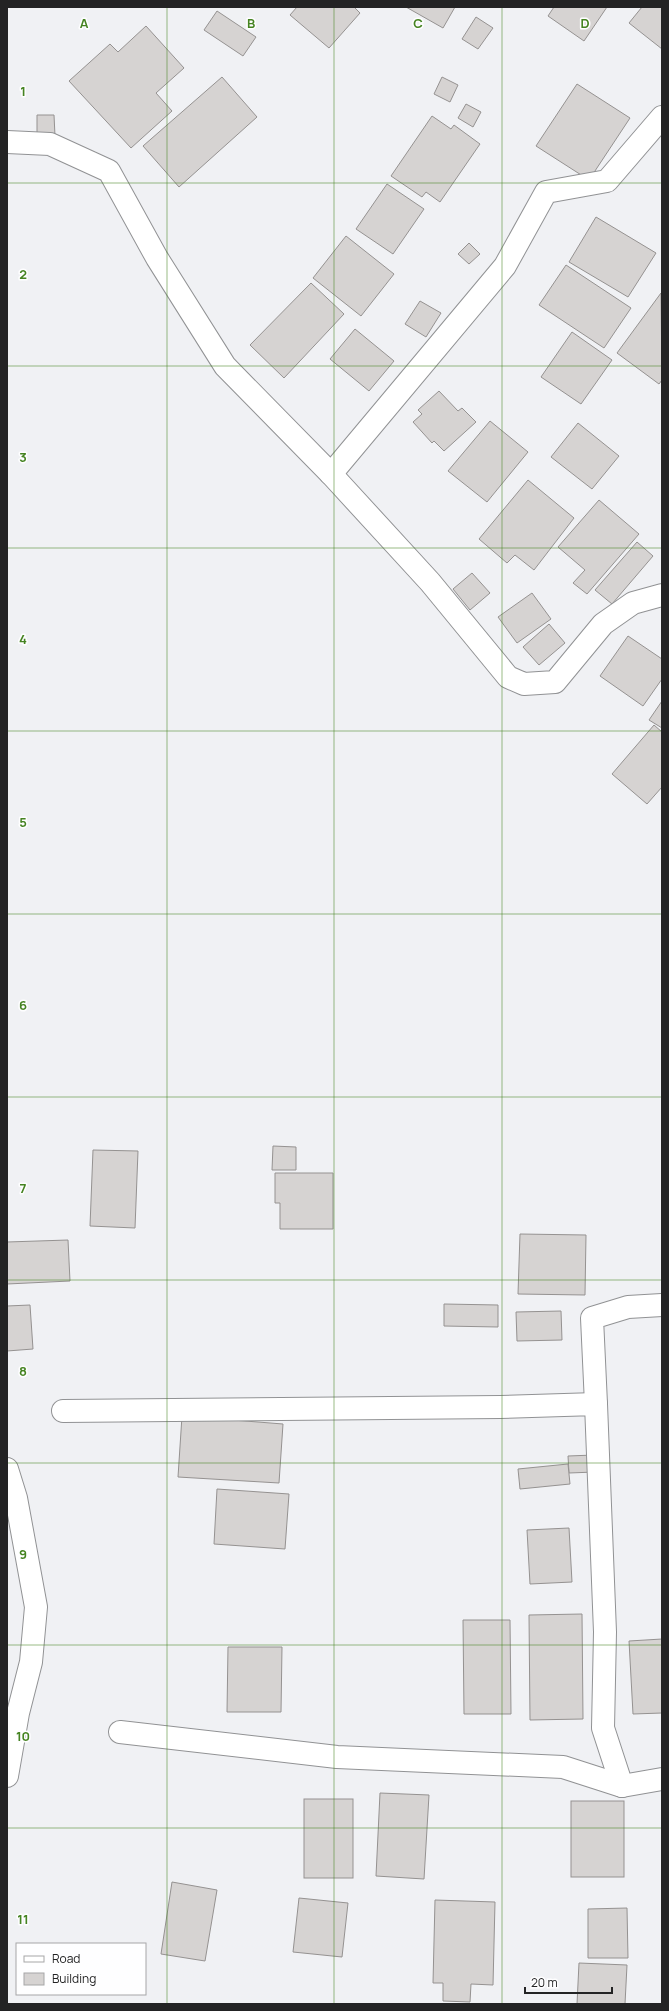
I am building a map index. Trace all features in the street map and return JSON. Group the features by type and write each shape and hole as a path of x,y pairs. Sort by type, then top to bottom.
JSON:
{"street":[{"path":"331,474 505,266 546,192 607,181 662,117"},
{"path":"7,142 50,144 109,171 157,258 226,366 331,474 430,582 508,677 524,684 555,682 603,624 633,603 662,595"},
{"path":"622,1786 603,1728 605,1632 592,1318 628,1307 662,1305"},
{"path":"63,1411 500,1407 596,1404"},
{"path":"7,1469 16,1498 36,1607 31,1662 18,1713 7,1776"},
{"path":"120,1732 337,1757 563,1767 622,1786 662,1779"}],"building":[{"path":"297,7 354,7 360,13 329,48 290,15"},
{"path":"406,7 455,7 443,28"},
{"path":"554,7 607,7 584,41 548,16"},
{"path":"642,7 662,7 662,49 629,23"},
{"path":"217,11 256,37 243,56 204,30"},
{"path":"476,17 493,28 478,49 462,39"},
{"path":"146,26 184,68 156,93 172,111 131,148 69,81 110,44 118,52"},
{"path":"222,77 257,117 179,187 143,146"},
{"path":"442,77 458,85 450,102 434,94"},
{"path":"577,84 630,118 589,180 536,146"},
{"path":"466,104 481,112 473,127 458,118"},
{"path":"37,115 54,115 55,136 37,136"},
{"path":"432,116 451,129 454,125 480,144 440,202 426,192 422,197 391,176"},
{"path":"387,184 424,209 393,254 356,229"},
{"path":"596,217 656,253 628,297 569,262"},
{"path":"346,236 394,274 361,316 313,278"},
{"path":"469,243 480,254 469,264 458,254"},
{"path":"566,265 631,308 604,348 539,305"},
{"path":"311,283 344,314 284,378 250,345"},
{"path":"661,293 662,380 659,384 617,353"},
{"path":"420,301 441,313 426,337 405,324"},
{"path":"355,329 394,361 369,391 330,359"},
{"path":"572,332 612,360 581,404 541,377"},
{"path":"439,391 458,411 462,408 476,422 444,451 434,441 432,443 413,422 422,414 418,410"},
{"path":"490,421 528,452 487,502 448,471"},
{"path":"578,423 619,456 592,489 551,457"},
{"path":"528,480 574,518 534,570 515,555 507,563 479,539"},
{"path":"599,500 639,534 587,594 573,583 585,570 558,547"},
{"path":"637,542 653,556 612,604 595,590"},
{"path":"472,573 490,593 470,610 453,589"},
{"path":"532,593 551,619 517,643 498,617"},
{"path":"549,624 565,643 539,665 523,647"},
{"path":"628,636 662,659 662,679 643,706 600,676"},
{"path":"662,701 662,728 649,720"},
{"path":"654,725 662,732 662,787 647,804 612,774"},
{"path":"273,1146 296,1147 296,1170 272,1170"},
{"path":"93,1150 138,1151 135,1228 90,1226"},
{"path":"275,1173 333,1173 333,1229 280,1229 280,1203 275,1203"},
{"path":"520,1234 586,1235 585,1295 518,1294"},
{"path":"68,1240 70,1281 7,1284 7,1242"},
{"path":"444,1304 498,1305 498,1327 444,1326"},
{"path":"30,1305 33,1349 7,1351 7,1306"},
{"path":"561,1311 562,1340 517,1341 516,1312"},
{"path":"182,1416 283,1424 279,1483 178,1477"},
{"path":"594,1455 595,1472 569,1473 568,1456"},
{"path":"568,1464 570,1484 520,1489 518,1469"},
{"path":"217,1489 289,1494 285,1549 214,1544"},
{"path":"569,1528 572,1582 530,1584 527,1530"},
{"path":"582,1614 583,1719 530,1720 529,1615"},
{"path":"463,1620 510,1620 511,1714 464,1714"},
{"path":"662,1639 662,1713 633,1714 629,1641"},
{"path":"228,1647 282,1647 281,1712 227,1712"},
{"path":"380,1793 429,1795 424,1879 376,1876"},
{"path":"304,1799 353,1799 353,1878 304,1878"},
{"path":"571,1801 624,1801 624,1877 571,1877"},
{"path":"172,1882 217,1890 205,1961 161,1954"},
{"path":"299,1898 348,1903 342,1957 293,1952"},
{"path":"435,1900 495,1902 493,1985 471,1984 470,2002 443,2001 443,1983 433,1983"},
{"path":"627,1908 628,1958 588,1958 588,1909"},
{"path":"579,1963 627,1965 625,2004 577,2004"}]}
